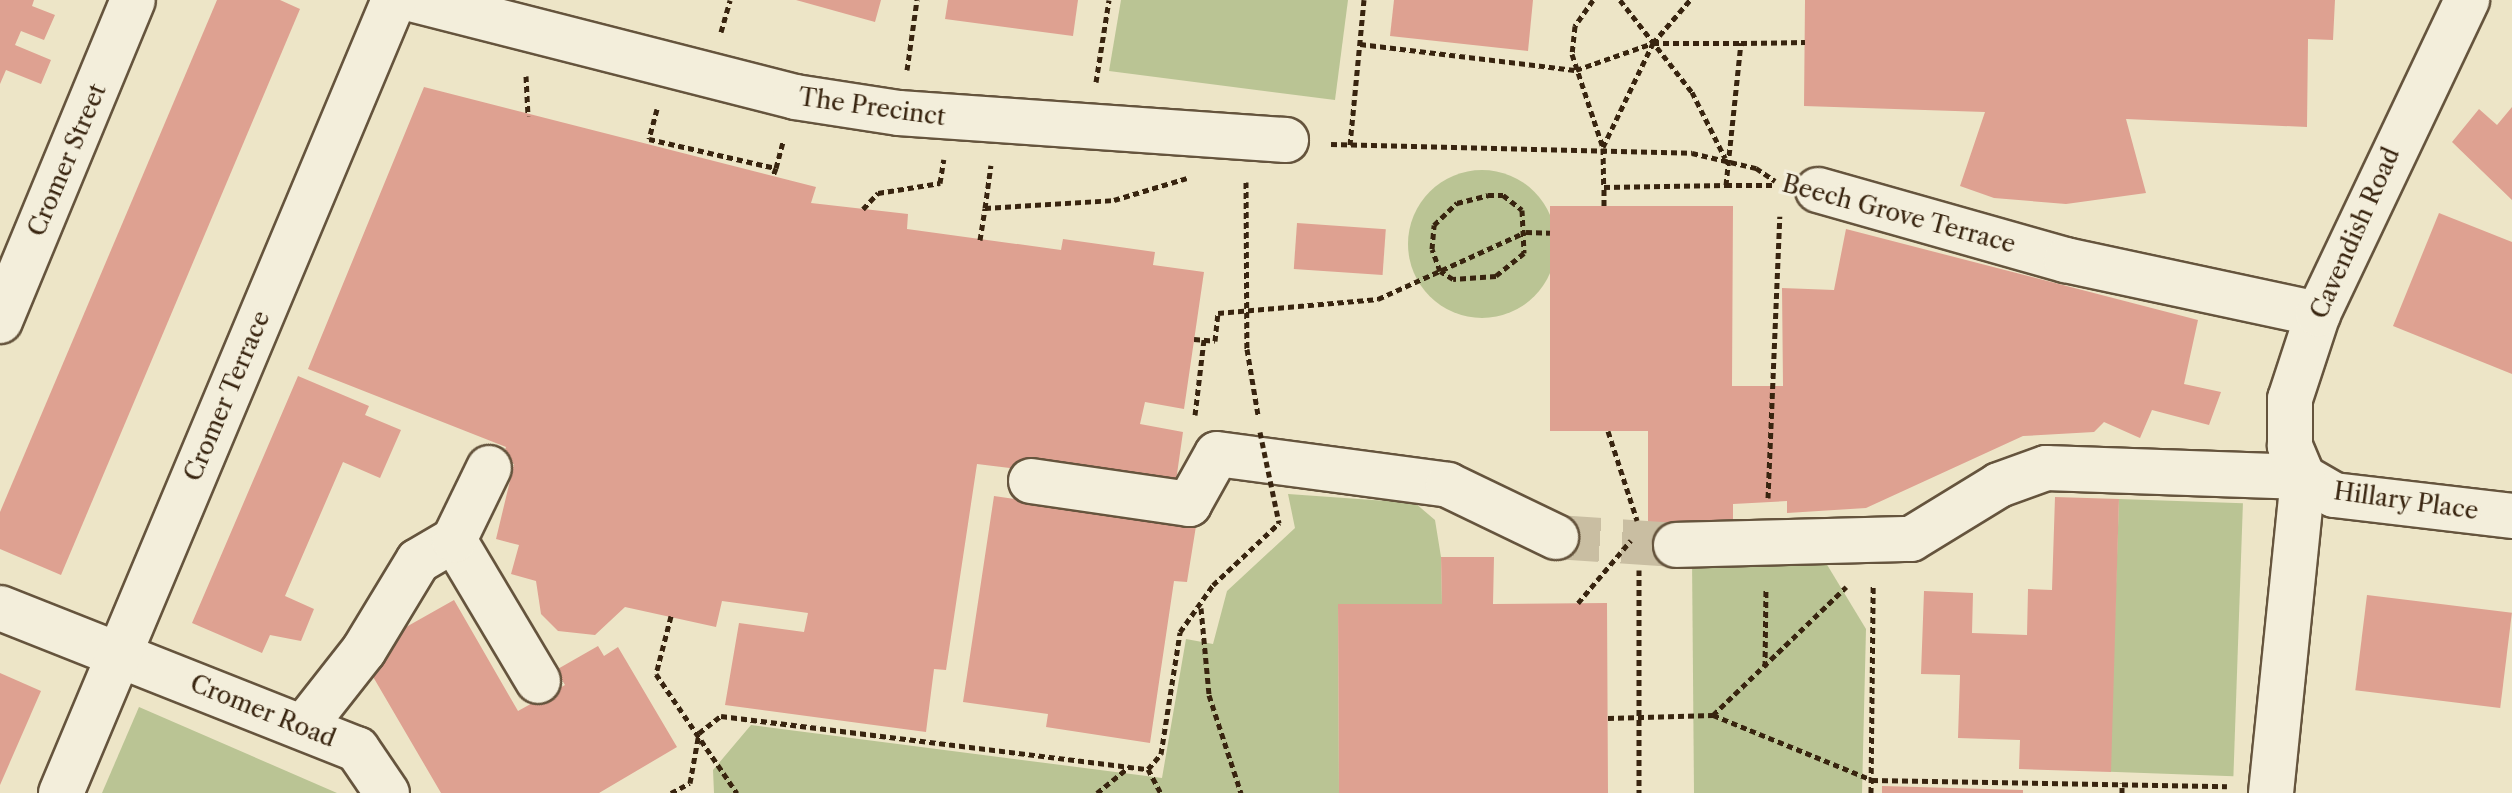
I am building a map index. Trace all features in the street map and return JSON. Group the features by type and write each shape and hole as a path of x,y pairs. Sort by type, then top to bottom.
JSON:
{"street":[{"name":"Cromer Street","path":"0,321 133,0"},
{"name":"Cromer Terrace","path":"61,793 394,0"},
{"name":"The Precinct","path":"415,0 795,97 899,113 1237,140 1286,140"},
{"name":"Cavendish Road","path":"2303,477 2290,446 2290,399 2318,314 2467,0"},
{"name":"Beech Grove Terrace","path":"1799,188 2066,260 2318,314"},
{"path":"1031,481 1189,504 1217,454 1448,485 1556,537"},
{"path":"305,725 364,650 418,561 454,540 489,468"},
{"path":"1648,545 1874,544 1945,524 1999,485 2046,468 2303,477 2253,791"},
{"name":"Hillary Place","path":"2303,477 2334,495 2512,516"},
{"path":"454,540 538,681"},
{"name":"Cromer Road","path":"0,608 118,656 305,725 357,749 387,793"}],"path":[{"path":"721,33 730,0"},
{"path":"899,113 917,0"},
{"path":"1090,126 1109,0"},
{"path":"1350,145 1364,0"},
{"path":"1593,0 1575,26 1576,70 1603,148 1604,206"},
{"path":"1620,0 1698,101 1726,159"},
{"path":"1603,148 1653,43 1690,0"},
{"path":"1360,44 1576,70 1653,43 1805,42"},
{"path":"1726,185 1726,159 1741,43"},
{"path":"651,132 649,139 776,168"},
{"path":"985,208 1048,210 1179,184 1237,140 1246,177 1246,310 1257,413 1279,523 1213,585 1201,607 1180,632 1161,754 1148,769"},
{"name":"Beech Grove Terrace","path":"1286,140 1350,145 1603,148 1726,159 1799,188"},
{"path":"773,176 779,157"},
{"path":"980,240 990,177"},
{"path":"863,209 878,193 940,183"},
{"path":"1604,187 1726,185 1799,188 1772,410"},
{"path":"1503,195 1522,210 1526,232 1524,253 1507,271 1453,279 1440,271 1434,225 1457,203 1503,195"},
{"path":"1194,339 1215,341 1218,313 1378,299 1526,232 1550,233"},
{"path":"1204,340 1195,417 1210,419"},
{"path":"1242,417 1257,413"},
{"path":"1608,431 1648,545 1639,718 1639,793"},
{"path":"1713,715 1835,605 1874,544"},
{"path":"1871,793 1874,544"},
{"path":"1578,603 1648,545"},
{"path":"1201,607 1209,695 1241,793"},
{"path":"671,616 656,674 737,793"},
{"path":"1608,718 1713,715 1872,780 2122,783 2253,791"},
{"path":"699,733 731,716 1148,769"},
{"path":"689,793 699,733"},
{"path":"1097,793 1129,766"},
{"path":"1148,769 1161,793"},
{"path":"671,793 690,783"},
{"path":"2122,783 2122,793"}],"green space":[{"path":"1121,0 1348,0 1335,100 1109,71"},
{"path":"1482,170 1510,176 1534,192 1550,216 1556,244 1550,272 1534,296 1510,312 1482,318 1454,312 1430,296 1414,272 1408,244 1414,216 1430,192 1454,176"},
{"path":"1288,494 1415,503 1435,520 1441,557 1442,604 1338,605 1339,793 714,793 713,770 751,725 1162,778 1186,639 1213,644 1227,591 1295,528"},
{"path":"2119,499 2243,503 2233,776 2109,772"},
{"path":"1692,558 1826,563 1866,629 1862,793 1694,793"},
{"path":"139,707 337,793 102,793"}],"building":[{"path":"0,0 34,0 32,6 55,15 44,40 21,31 15,45 51,60 41,84 6,70 0,84"},
{"path":"217,0 280,0 300,9 61,575 0,549 0,512"},
{"path":"796,0 881,0 875,22"},
{"path":"948,0 1078,0 1073,36 945,19"},
{"path":"1394,0 1533,0 1528,51 1390,36"},
{"path":"1805,0 2335,0 2333,40 2308,39 2307,127 2126,119 2146,193 2066,204 1994,198 1960,186 1985,112 1804,106"},
{"path":"424,87 816,187 811,203 908,214 907,229 1061,250 1063,239 1155,252 1153,265 1204,272 1184,409 1145,402 1140,424 1183,432 1175,488 977,464 946,670 934,669 926,732 725,705 739,623 804,632 808,613 722,601 716,627 625,607 595,635 558,631 541,614 536,581 511,574 519,545 496,539 514,464 502,460 506,447 308,369"},
{"path":"2512,107 2512,200 2452,142 2479,109 2497,125"},
{"path":"1550,206 1733,206 1732,386 1783,386 1782,288 1834,290 1846,229 2198,320 2184,384 2221,392 2209,425 2152,410 2140,438 2104,422 2094,432 2023,436 1866,508 1787,513 1787,501 1733,504 1733,524 1648,523 1648,431 1550,431"},
{"path":"2439,213 2512,242 2512,374 2393,326"},
{"path":"1297,223 1386,229 1383,275 1294,269"},
{"path":"298,376 369,406 365,415 401,430 380,478 343,462 285,596 314,609 301,641 270,635 262,653 192,623"},
{"path":"994,496 1196,526 1187,582 1174,581 1150,743 1046,727 1048,714 963,702"},
{"path":"2055,497 2119,499 2111,772 2019,769 2020,740 1958,738 1960,675 1921,674 1924,591 1973,593 1972,633 2027,635 2028,589 2052,590"},
{"path":"1441,557 1494,557 1493,604 1607,603 1608,793 1339,793 1338,604 1442,604"},
{"path":"2367,595 2512,613 2500,708 2355,690"},
{"path":"454,600 518,711 565,685 556,670 598,646 604,656 618,647 677,747 599,793 441,793 372,675 383,640"},
{"path":"0,673 41,691 0,785"},
{"path":"1882,786 2023,790 2023,793 1882,793"}],"tunnel":[{"path":"1556,537 1676,545"}]}
